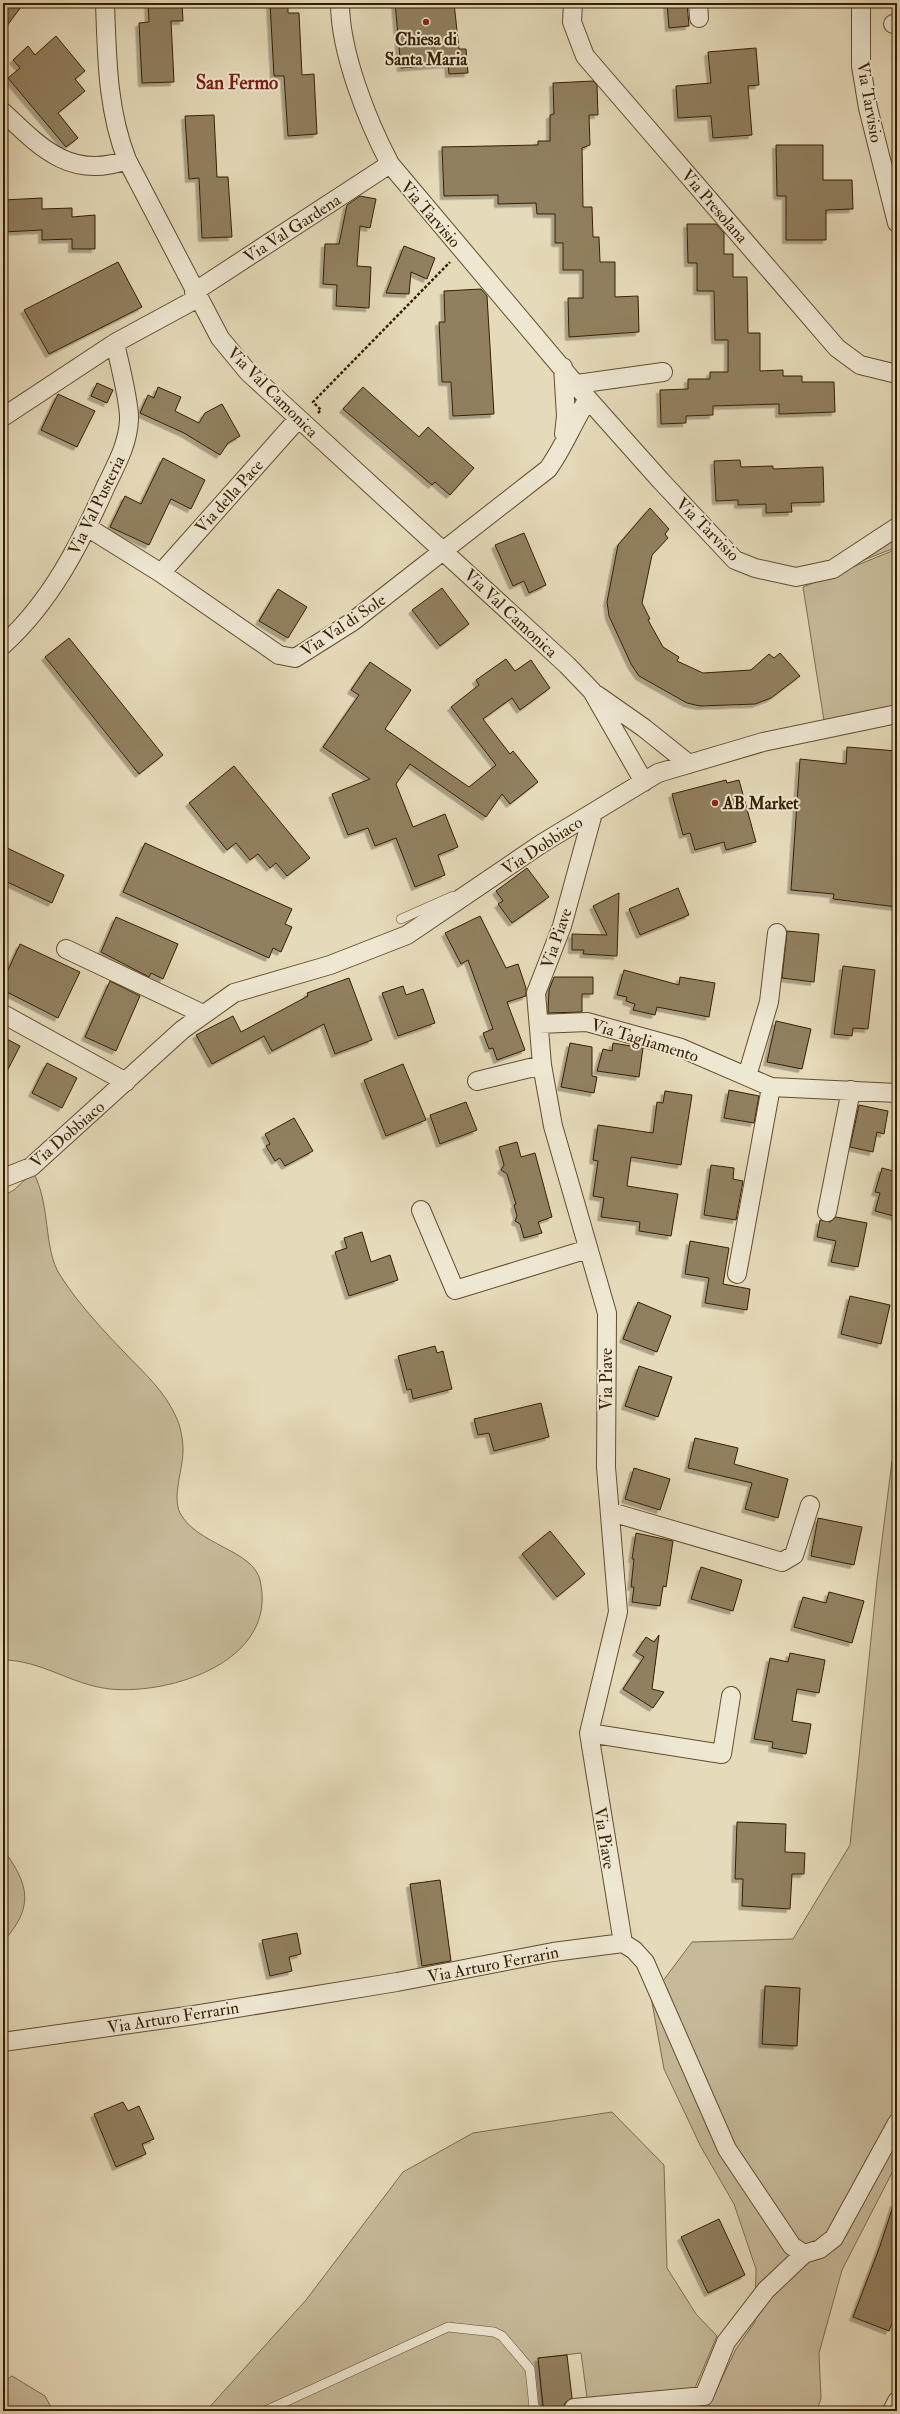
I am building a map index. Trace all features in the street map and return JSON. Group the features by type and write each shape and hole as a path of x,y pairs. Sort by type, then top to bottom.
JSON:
{"street":[{"name":"Via Val Camonica","path":"105,3 108,85 112,116 127,160 196,295 220,338 248,372 567,665 592,691 644,728 689,764"},
{"name":"Via Presolana","path":"573,3 572,22 585,56 837,348 860,364 897,374"},
{"name":"Via Tarvisio","path":"861,3 862,66 868,108 897,223"},
{"name":"Via Tarvisio","path":"339,7 342,32 374,134 390,164 563,367 588,399 661,481 735,560 755,568 796,577 833,569 897,527"},
{"path":"3,112 38,146 70,163 90,167 111,166 127,160"},
{"name":"Via Val Gardena","path":"3,417 115,343 196,295 390,164"},
{"name":"Via Val Pusteria","path":"3,645 38,608 60,577 88,527 125,445 129,420 115,343"},
{"name":"Via Val di Sole","path":"562,450 566,416 563,367"},
{"path":"577,384 663,372"},
{"name":"Via Val di Sole","path":"88,527 161,573 279,655 295,658 352,622 445,552 548,469 562,450 573,422 588,399"},
{"name":"Via della Pace","path":"161,573 298,419"},
{"name":"Via Val Camonica","path":"592,691 644,782"},
{"name":"Via Dobbiaco","path":"3,1178 31,1167 182,1030 234,993 330,965 407,936 540,844 658,773 763,742 897,714"},
{"name":"Via Piave","path":"593,813 562,926 536,992 542,1065 553,1126 607,1313 606,1467 611,1512 618,1612 589,1733 623,1943"},
{"path":"747,1076 769,1002 777,933"},
{"path":"66,949 204,1014"},
{"path":"3,1014 126,1082"},
{"name":"Via Tagliamento","path":"539,1024 587,1022 681,1048 771,1087 897,1093"},
{"path":"477,1081 542,1065"},
{"path":"737,1274 771,1087"},
{"path":"827,1212 851,1090"},
{"path":"421,1210 455,1290 588,1249"},
{"path":"611,1512 782,1562 794,1555 810,1505"},
{"path":"589,1733 722,1754 731,1696"},
{"path":"623,1943 634,1950 645,1962 727,2148 792,2246 804,2254"},
{"name":"Via Arturo Ferrarin","path":"3,2042 194,2015 397,1982 553,1952 623,1943"},
{"path":"574,2408 704,2396 726,2342 766,2290 804,2254 820,2249 834,2238 897,2123"},
{"path":"892,2411 897,2401"}],"lane":[{"path":"401,919 429,905 480,886"},
{"path":"265,2411 448,2327 494,2332 502,2336 530,2367 534,2408 542,2411"}],"path":[{"path":"321,410 313,402 462,249"}],"shaded area":[{"path":"897,535 897,547 851,565"},
{"path":"897,549 897,713 825,727 803,587"},
{"path":"33,1172 39,1185 42,1198 51,1252 60,1275 90,1314 160,1391 177,1419 181,1430 183,1447 183,1458 177,1491 180,1513 188,1524 199,1533 247,1561 255,1570 260,1580 262,1608 253,1632 237,1652 215,1667 189,1679 162,1686 135,1689 110,1689 83,1683 30,1664 3,1660 3,1196 14,1190"},
{"path":"897,1454 897,2163 842,2270 819,2353 821,2398 817,2411 708,2411 709,2405 736,2349 755,2322 756,2269 734,2204 701,2147 664,2069 651,1997 692,1942 793,1939 850,1845 877,1580 892,1461"},
{"path":"3,1849 19,1874 25,1896 24,1907 20,1918 3,1942"},
{"path":"612,2112 664,2165 667,2268 696,2314 717,2336 695,2388 587,2398 581,2353 538,2358 543,2411 206,2411 306,2300 403,2172 473,2133"},
{"path":"12,2376 45,2396 53,2411 3,2411 3,2382"}],"building":[{"path":"3,3 24,3 3,31"},
{"path":"148,3 182,3 183,21 171,21 174,82 142,83 139,23 149,22"},
{"path":"270,3 288,3 288,13 299,13 302,75 314,74 317,134 288,136 284,76 274,76"},
{"name":"Chiesa di Santa Maria","path":"395,3 454,3 459,49 466,49 468,73 449,74 448,64 401,68"},
{"path":"667,3 687,3 689,26 669,28"},
{"path":"56,36 85,71 75,79 85,91 58,113 78,138 66,147 8,78 20,68 13,60 28,46 35,55"},
{"path":"756,48 759,85 748,86 752,135 713,138 711,116 678,118 676,86 711,83 708,52"},
{"path":"593,81 597,85 598,115 589,115 590,145 582,148 583,207 592,207 593,237 599,237 600,262 615,262 615,297 638,296 639,332 569,337 568,298 583,298 583,270 563,270 563,243 555,243 555,214 537,214 536,203 498,204 498,195 444,196 442,147 538,145 538,141 550,141 550,115 554,114 553,83"},
{"path":"214,115 217,177 228,177 232,237 202,238 199,178 189,179 185,116"},
{"path":"776,145 823,145 823,180 852,180 853,209 826,210 826,240 786,240 786,196 777,196"},
{"path":"360,196 376,199 370,228 360,226 357,266 371,267 369,308 336,306 337,285 323,284 325,244 339,244 347,205"},
{"path":"42,198 42,209 72,208 72,217 95,215 95,249 72,249 72,239 42,240 42,230 3,232 3,200"},
{"path":"687,224 716,224 724,233 724,254 733,254 733,277 747,277 748,333 760,333 760,371 783,370 783,376 802,376 802,382 834,382 835,412 779,414 779,404 713,406 713,415 686,416 686,423 661,424 660,390 688,389 688,379 710,379 710,372 728,372 728,340 715,340 714,291 697,291 697,263 688,263"},
{"path":"404,246 435,258 427,279 411,272 409,294 386,293"},
{"path":"118,262 142,307 49,354 24,310"},
{"path":"481,289 487,296 494,414 453,416 451,382 442,382 439,322 445,322 444,291"},
{"path":"97,383 113,390 107,403 91,396"},
{"path":"158,387 181,397 175,411 199,423 205,413 222,404 240,436 228,443 220,455 184,433 140,413 148,395 154,398"},
{"path":"363,387 419,437 428,427 474,468 450,495 435,482 432,485 343,409"},
{"path":"58,394 95,411 77,447 41,430"},
{"path":"163,458 205,480 191,509 171,499 149,545 110,527 125,496 141,504"},
{"path":"740,460 741,467 773,466 773,469 823,467 824,502 791,503 792,512 766,513 766,504 738,505 738,500 716,501 714,461"},
{"path":"650,508 669,529 665,534 668,538 652,555 642,603 650,619 648,620 663,647 679,657 677,661 703,673 751,670 769,654 774,658 780,653 800,676 771,698 755,704 700,706 687,703 639,676 631,664 609,616 607,602 618,545"},
{"path":"524,533 546,585 529,593 524,581 513,586 495,545"},
{"path":"442,588 469,624 440,646 412,610"},
{"path":"278,589 307,607 288,638 259,621"},
{"path":"69,638 163,755 139,774 45,657"},
{"path":"506,659 515,671 531,660 550,688 520,710 512,698 483,719 510,754 513,751 538,782 510,804 502,794 486,817 410,764 396,784 413,827 445,814 458,847 438,855 445,875 415,887 396,838 375,846 368,828 348,835 332,794 370,779 323,747 359,695 351,690 370,662 411,690 385,729 469,787 496,765 451,707 479,685 476,680"},
{"path":"847,747 897,751 897,907 833,899 834,894 791,890 800,759 846,764"},
{"path":"234,766 310,858 287,876 276,863 270,868 258,854 250,860 236,843 227,850 189,803"},
{"path":"726,780 727,783 739,780 756,842 726,850 724,842 695,850 690,833 683,835 672,794"},
{"path":"145,843 292,909 285,924 292,927 281,952 273,948 269,958 123,892"},
{"path":"3,846 64,875 52,903 3,880"},
{"path":"527,868 549,897 512,923 498,904 503,901 496,891"},
{"path":"678,888 689,915 640,935 629,909"},
{"path":"619,893 617,956 583,954 584,950 572,950 572,934 607,935 593,906"},
{"path":"480,916 506,968 518,964 526,988 526,996 507,1002 525,1050 497,1060 493,1048 489,1049 483,1033 493,1029 468,960 461,964 445,933"},
{"path":"116,917 178,944 163,979 151,973 149,977 101,952"},
{"path":"787,931 819,934 814,982 782,978"},
{"path":"20,944 80,972 58,1018 3,990 3,981"},
{"path":"843,966 875,970 868,1029 853,1028 852,1036 834,1034"},
{"path":"624,970 679,985 680,977 715,983 709,1017 657,1007 655,1015 633,1010 635,1004 626,1001 627,997 617,995"},
{"path":"554,977 593,977 593,994 582,994 582,1012 548,1013 549,990"},
{"path":"349,978 372,1040 335,1054 324,1024 272,1051 264,1036 212,1064 196,1035 233,1016 241,1032 308,996 307,993"},
{"path":"110,981 140,996 116,1051 85,1037"},
{"path":"403,986 406,995 423,989 435,1023 398,1036 382,993"},
{"path":"776,1021 811,1029 802,1069 767,1062"},
{"path":"3,1037 20,1046 3,1079"},
{"path":"570,1043 592,1047 592,1076 597,1077 594,1093 561,1087"},
{"path":"613,1043 643,1048 639,1077 597,1071 603,1049 612,1051"},
{"path":"47,1063 77,1078 62,1108 32,1093"},
{"path":"403,1064 426,1120 386,1136 364,1080"},
{"path":"729,1090 759,1096 754,1123 724,1118"},
{"path":"665,1091 692,1095 681,1165 631,1157 627,1186 678,1194 671,1236 639,1231 640,1222 601,1217 604,1198 593,1196 598,1161 593,1160 598,1125 653,1133 657,1102 663,1103"},
{"path":"466,1102 477,1130 440,1144 430,1115"},
{"path":"859,1105 888,1111 884,1134 877,1132 873,1152 850,1147"},
{"path":"294,1118 313,1151 285,1166 280,1158 275,1161 266,1146 270,1144 265,1134"},
{"path":"517,1142 521,1157 535,1153 552,1217 538,1222 542,1233 524,1238 520,1224 515,1221 517,1216 514,1205 516,1204 507,1174 501,1170 504,1165 499,1147"},
{"path":"711,1165 734,1168 733,1179 743,1181 736,1220 704,1215"},
{"path":"882,1168 897,1172 897,1217 875,1211 880,1193 875,1192"},
{"path":"836,1217 867,1223 858,1267 831,1262 836,1241 817,1237 820,1220 830,1222"},
{"path":"362,1232 371,1262 390,1255 398,1280 349,1296 335,1252 347,1248 344,1238"},
{"path":"690,1241 729,1248 723,1284 750,1289 747,1310 705,1303 709,1278 685,1274"},
{"path":"850,1296 890,1305 881,1344 841,1334"},
{"path":"638,1302 671,1316 657,1352 623,1339"},
{"path":"435,1346 437,1353 443,1351 452,1389 413,1399 411,1389 407,1390 398,1356"},
{"path":"639,1366 672,1377 658,1417 625,1406"},
{"path":"541,1403 549,1437 494,1451 489,1433 478,1435 474,1419"},
{"path":"695,1438 738,1448 734,1464 788,1479 778,1518 745,1509 752,1483 688,1468"},
{"path":"634,1468 670,1479 660,1510 625,1499"},
{"path":"818,1518 862,1527 854,1565 811,1556"},
{"path":"550,1531 585,1574 557,1597 522,1554"},
{"path":"636,1533 673,1541 666,1587 663,1586 660,1606 632,1602 634,1587 631,1587 634,1559 632,1559"},
{"path":"701,1567 742,1580 733,1611 691,1599"},
{"path":"829,1592 864,1601 852,1643 794,1627 803,1597 826,1603"},
{"path":"659,1635 652,1689 664,1692 653,1708 623,1689 644,1657 636,1652 646,1637 654,1642"},
{"path":"790,1653 825,1660 819,1693 797,1689 792,1721 811,1724 806,1754 772,1748 773,1742 754,1739 770,1658 788,1662"},
{"path":"737,1822 786,1824 785,1852 805,1853 804,1874 792,1874 790,1909 742,1906 743,1879 735,1879"},
{"path":"440,1880 451,1961 422,1966 410,1884"},
{"path":"297,1933 301,1954 289,1957 292,1971 270,1976 262,1940"},
{"path":"765,1986 800,1988 797,2046 762,2044"},
{"path":"123,2102 128,2111 139,2106 154,2139 142,2144 146,2154 116,2167 94,2114"},
{"path":"894,2203 897,2204 897,2311 889,2331 853,2317 880,2246"},
{"path":"719,2219 745,2275 708,2293 681,2237"},
{"path":"567,2355 572,2398 565,2403 564,2411 548,2411 543,2405 538,2358"}],"place":[{"name":"Chiesa di Santa Maria","path":"426,22"},
{"name":"AB Market","path":"715,803"}],"district":[{"name":"San Fermo","path":"237,82"}]}
